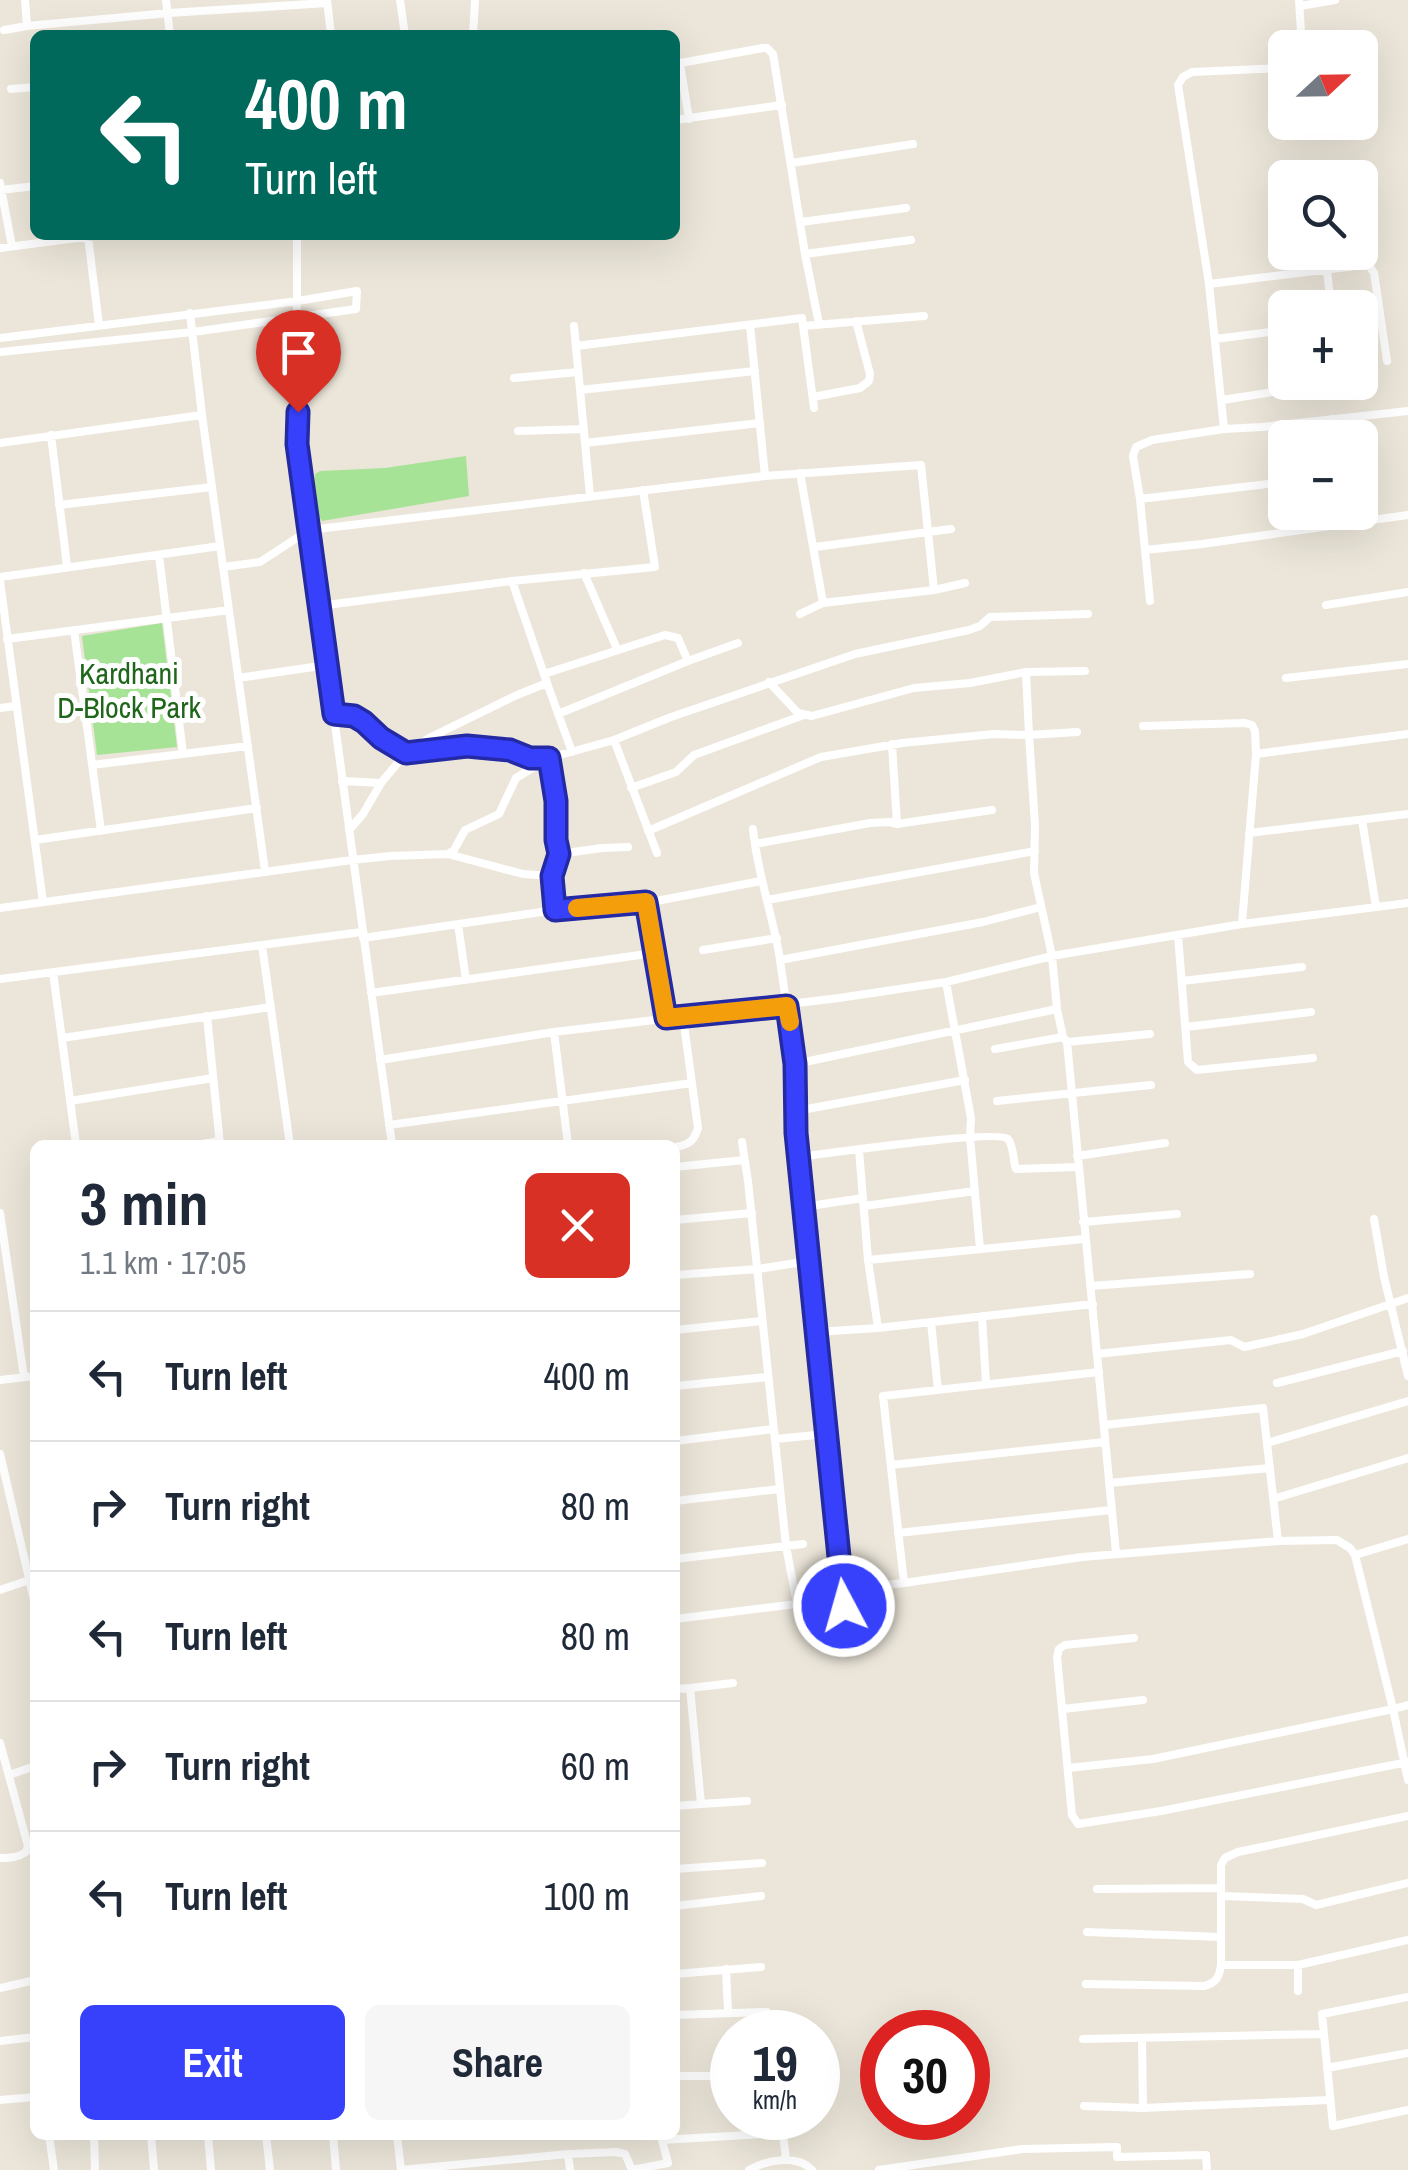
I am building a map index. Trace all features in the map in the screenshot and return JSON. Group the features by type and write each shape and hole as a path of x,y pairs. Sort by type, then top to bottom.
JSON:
{"street":[{"path":"25,0 26,26"},
{"path":"166,0 170,30"},
{"path":"400,0 404,30"},
{"path":"474,30 475,0"},
{"path":"1301,30 1300,3 1335,0"},
{"path":"4,30 327,2 331,30"},
{"path":"680,63 768,48 773,54 819,324"},
{"path":"1224,430 1209,284 1178,85 1183,76 1192,72 1268,69"},
{"path":"680,78 689,118"},
{"path":"11,89 30,87"},
{"path":"680,119 782,105"},
{"path":"792,164 914,144"},
{"path":"12,246 1,186 30,186"},
{"path":"801,222 906,208"},
{"path":"0,248 58,240"},
{"path":"88,240 99,325"},
{"path":"297,240 297,444 391,1140"},
{"path":"806,254 911,240"},
{"path":"1209,284 1326,270 1329,290"},
{"path":"1372,270 1387,361"},
{"path":"0,338 356,291 356,309 192,332 0,352"},
{"path":"190,313 266,871"},
{"path":"803,326 924,316"},
{"path":"576,346 802,318 814,408"},
{"path":"813,396 860,388 869,381 856,321"},
{"path":"750,324 765,476"},
{"path":"574,326 590,496"},
{"path":"1215,339 1268,332"},
{"path":"580,390 755,371"},
{"path":"514,378 578,372"},
{"path":"1222,400 1268,393"},
{"path":"1150,602 1132,456 1136,447 1152,440 1224,430 1408,411"},
{"path":"0,443 202,415"},
{"path":"585,443 760,424"},
{"path":"518,430 584,429"},
{"path":"51,435 67,566"},
{"path":"223,567 270,558 309,530 765,476 922,465 934,590"},
{"path":"800,473 823,603"},
{"path":"1140,499 1268,484"},
{"path":"59,505 212,487"},
{"path":"319,606 584,572 655,567 643,490"},
{"path":"1378,519 1408,515"},
{"path":"814,547 951,530"},
{"path":"1145,550 1299,530"},
{"path":"43,902 0,579 220,546"},
{"path":"158,555 183,754"},
{"path":"584,572 617,649"},
{"path":"512,581 572,752"},
{"path":"800,614 823,603 965,583"},
{"path":"1326,605 1408,592"},
{"path":"8,639 229,610"},
{"path":"334,714 354,716 406,753 467,746 549,758 614,740 855,654 969,630 990,617 1088,614"},
{"path":"74,630 100,830"},
{"path":"349,830 406,753 546,678 617,649 665,635 672,635 682,644 688,661"},
{"path":"558,714 738,643"},
{"path":"1286,678 1408,664"},
{"path":"238,678 326,665"},
{"path":"631,788 676,772 694,755 804,715 821,714 914,688 1026,672 1085,671"},
{"path":"1026,672 1034,873 1065,1039 1116,1554"},
{"path":"769,682 804,715"},
{"path":"0,708 16,706"},
{"path":"1143,726 1244,723 1255,730 1242,924"},
{"path":"648,831 821,757 892,744 994,734 1077,732"},
{"path":"1256,754 1408,734"},
{"path":"614,740 657,853"},
{"path":"892,744 898,824"},
{"path":"92,766 248,746"},
{"path":"549,758 559,854 552,876 555,910"},
{"path":"448,854 465,830 503,809 516,778 549,758"},
{"path":"342,781 381,783"},
{"path":"34,840 257,808"},
{"path":"754,844 870,823 898,824 992,810"},
{"path":"1250,834 1408,814"},
{"path":"1362,820 1376,907"},
{"path":"753,828 780,960 795,1064 798,1157 843,1590 1116,1554 1337,1540 1355,1555 1408,1780"},
{"path":"559,854 628,847"},
{"path":"767,900 1035,851"},
{"path":"0,908 390,856 448,854 523,874 552,876"},
{"path":"0,979 646,902 761,881"},
{"path":"646,902 666,1018"},
{"path":"380,1060 554,1032 787,1006 946,982 1052,956 1242,924 1408,903"},
{"path":"780,960 983,922 1041,907"},
{"path":"458,924 466,980"},
{"path":"1178,935 1188,1062 1198,1070 1313,1058"},
{"path":"704,950 776,938"},
{"path":"262,945 289,1140"},
{"path":"371,994 654,953"},
{"path":"1182,981 1302,967"},
{"path":"53,972 75,1140"},
{"path":"946,982 971,1118 980,1249"},
{"path":"62,1038 271,1007"},
{"path":"795,1064 1057,1009"},
{"path":"1186,1027 1311,1012"},
{"path":"207,1016 220,1140"},
{"path":"680,1146 694,1139 698,1128 683,1017"},
{"path":"554,1032 567,1140"},
{"path":"995,1050 1065,1039 1150,1034"},
{"path":"70,1101 213,1078"},
{"path":"796,1112 964,1080"},
{"path":"389,1125 692,1083"},
{"path":"997,1102 1151,1086"},
{"path":"798,1157 1003,1136 1008,1139 1016,1170 1078,1167"},
{"path":"742,1142 786,1546 797,1604"},
{"path":"1077,1156 1165,1143"},
{"path":"859,1150 878,1328"},
{"path":"680,1166 744,1160"},
{"path":"803,1207 975,1190"},
{"path":"0,1212 24,1377"},
{"path":"680,1220 752,1213"},
{"path":"1082,1222 1177,1214"},
{"path":"1374,1219 1408,1376"},
{"path":"868,1260 1084,1239"},
{"path":"680,1275 809,1261"},
{"path":"1091,1286 1250,1274"},
{"path":"0,1296 11,1294"},
{"path":"1097,1354 1231,1340 1244,1348 1340,1322 1408,1298"},
{"path":"817,1332 1093,1304"},
{"path":"982,1316 986,1384"},
{"path":"680,1329 762,1321"},
{"path":"931,1322 938,1390"},
{"path":"1276,1384 1403,1351"},
{"path":"904,1583 883,1396 1099,1372"},
{"path":"0,1380 30,1376"},
{"path":"680,1386 768,1377"},
{"path":"1267,1443 1408,1401"},
{"path":"1104,1425 1263,1408 1278,1541"},
{"path":"680,1441 774,1428"},
{"path":"775,1439 826,1434"},
{"path":"892,1465 1106,1442"},
{"path":"0,1454 30,1571"},
{"path":"1273,1499 1408,1458"},
{"path":"1109,1484 1270,1468"},
{"path":"680,1501 780,1489"},
{"path":"898,1532 1112,1510"},
{"path":"1355,1555 1408,1539"},
{"path":"680,1558 803,1544"},
{"path":"0,1590 30,1580"},
{"path":"680,1619 797,1604 818,1611 844,1606 842,1582"},
{"path":"1134,1638 1059,1649 1072,1816 1078,1824 1406,1763"},
{"path":"680,1689 733,1683"},
{"path":"690,1688 701,1804"},
{"path":"1063,1709 1142,1700"},
{"path":"1068,1768 1153,1759 1408,1705"},
{"path":"0,1742 28,1846 21,1856 0,1858"},
{"path":"8,1775 30,1768"},
{"path":"680,1806 747,1801"},
{"path":"1086,1984 1214,1984 1221,1965 1221,1864 1230,1855 1408,1816"},
{"path":"680,1869 762,1863"},
{"path":"1097,1888 1221,1892 1303,1899 1316,1905 1408,1883"},
{"path":"680,1905 761,1896"},
{"path":"1087,1932 1221,1938"},
{"path":"1221,1965 1298,1965 1408,1940"},
{"path":"1298,1965 1298,1991"},
{"path":"680,1974 761,1967"},
{"path":"726,1969 728,2010"},
{"path":"0,1988 30,1981"},
{"path":"1408,1998 1322,2014 1334,2126 1408,2110"},
{"path":"680,2015 710,2013"},
{"path":"1082,2039 1324,2034"},
{"path":"0,2041 30,2038"},
{"path":"1142,2038 1143,2108"},
{"path":"1327,2068 1408,2052"},
{"path":"680,2076 710,2076"},
{"path":"0,2100 30,2097"},
{"path":"1084,2106 1143,2108 1330,2100"},
{"path":"680,2137 710,2136"},
{"path":"50,2140 54,2170"},
{"path":"94,2140 94,2170"},
{"path":"151,2140 154,2170"},
{"path":"208,2140 211,2170"},
{"path":"267,2140 270,2170"},
{"path":"333,2140 336,2170"},
{"path":"398,2140 401,2170 616,2152 624,2154 632,2170 669,2167 662,2140"},
{"path":"784,2140 786,2160"},
{"path":"879,2170 1022,2149 1117,2146 1117,2156 1206,2156 1207,2170"},
{"path":"568,2154 570,2170"},
{"path":"749,2170 758,2164 786,2160 806,2163 812,2170"}],"green space":[{"path":"466,456 469,496 322,521 316,511 314,480 320,471 385,468"},
{"name":"Kardhani D-Block Park","path":"162,623 177,747 97,755 82,636"}],"slow traffic":[{"path":"577,908 646,902 666,1018 787,1006 790,1022"}],"route":[{"path":"298,412 297,444 334,714 354,716 406,753 467,746 549,758 559,854 552,876 555,910 646,902 666,1018 787,1006 795,1064 796,1133 844,1606"}]}
